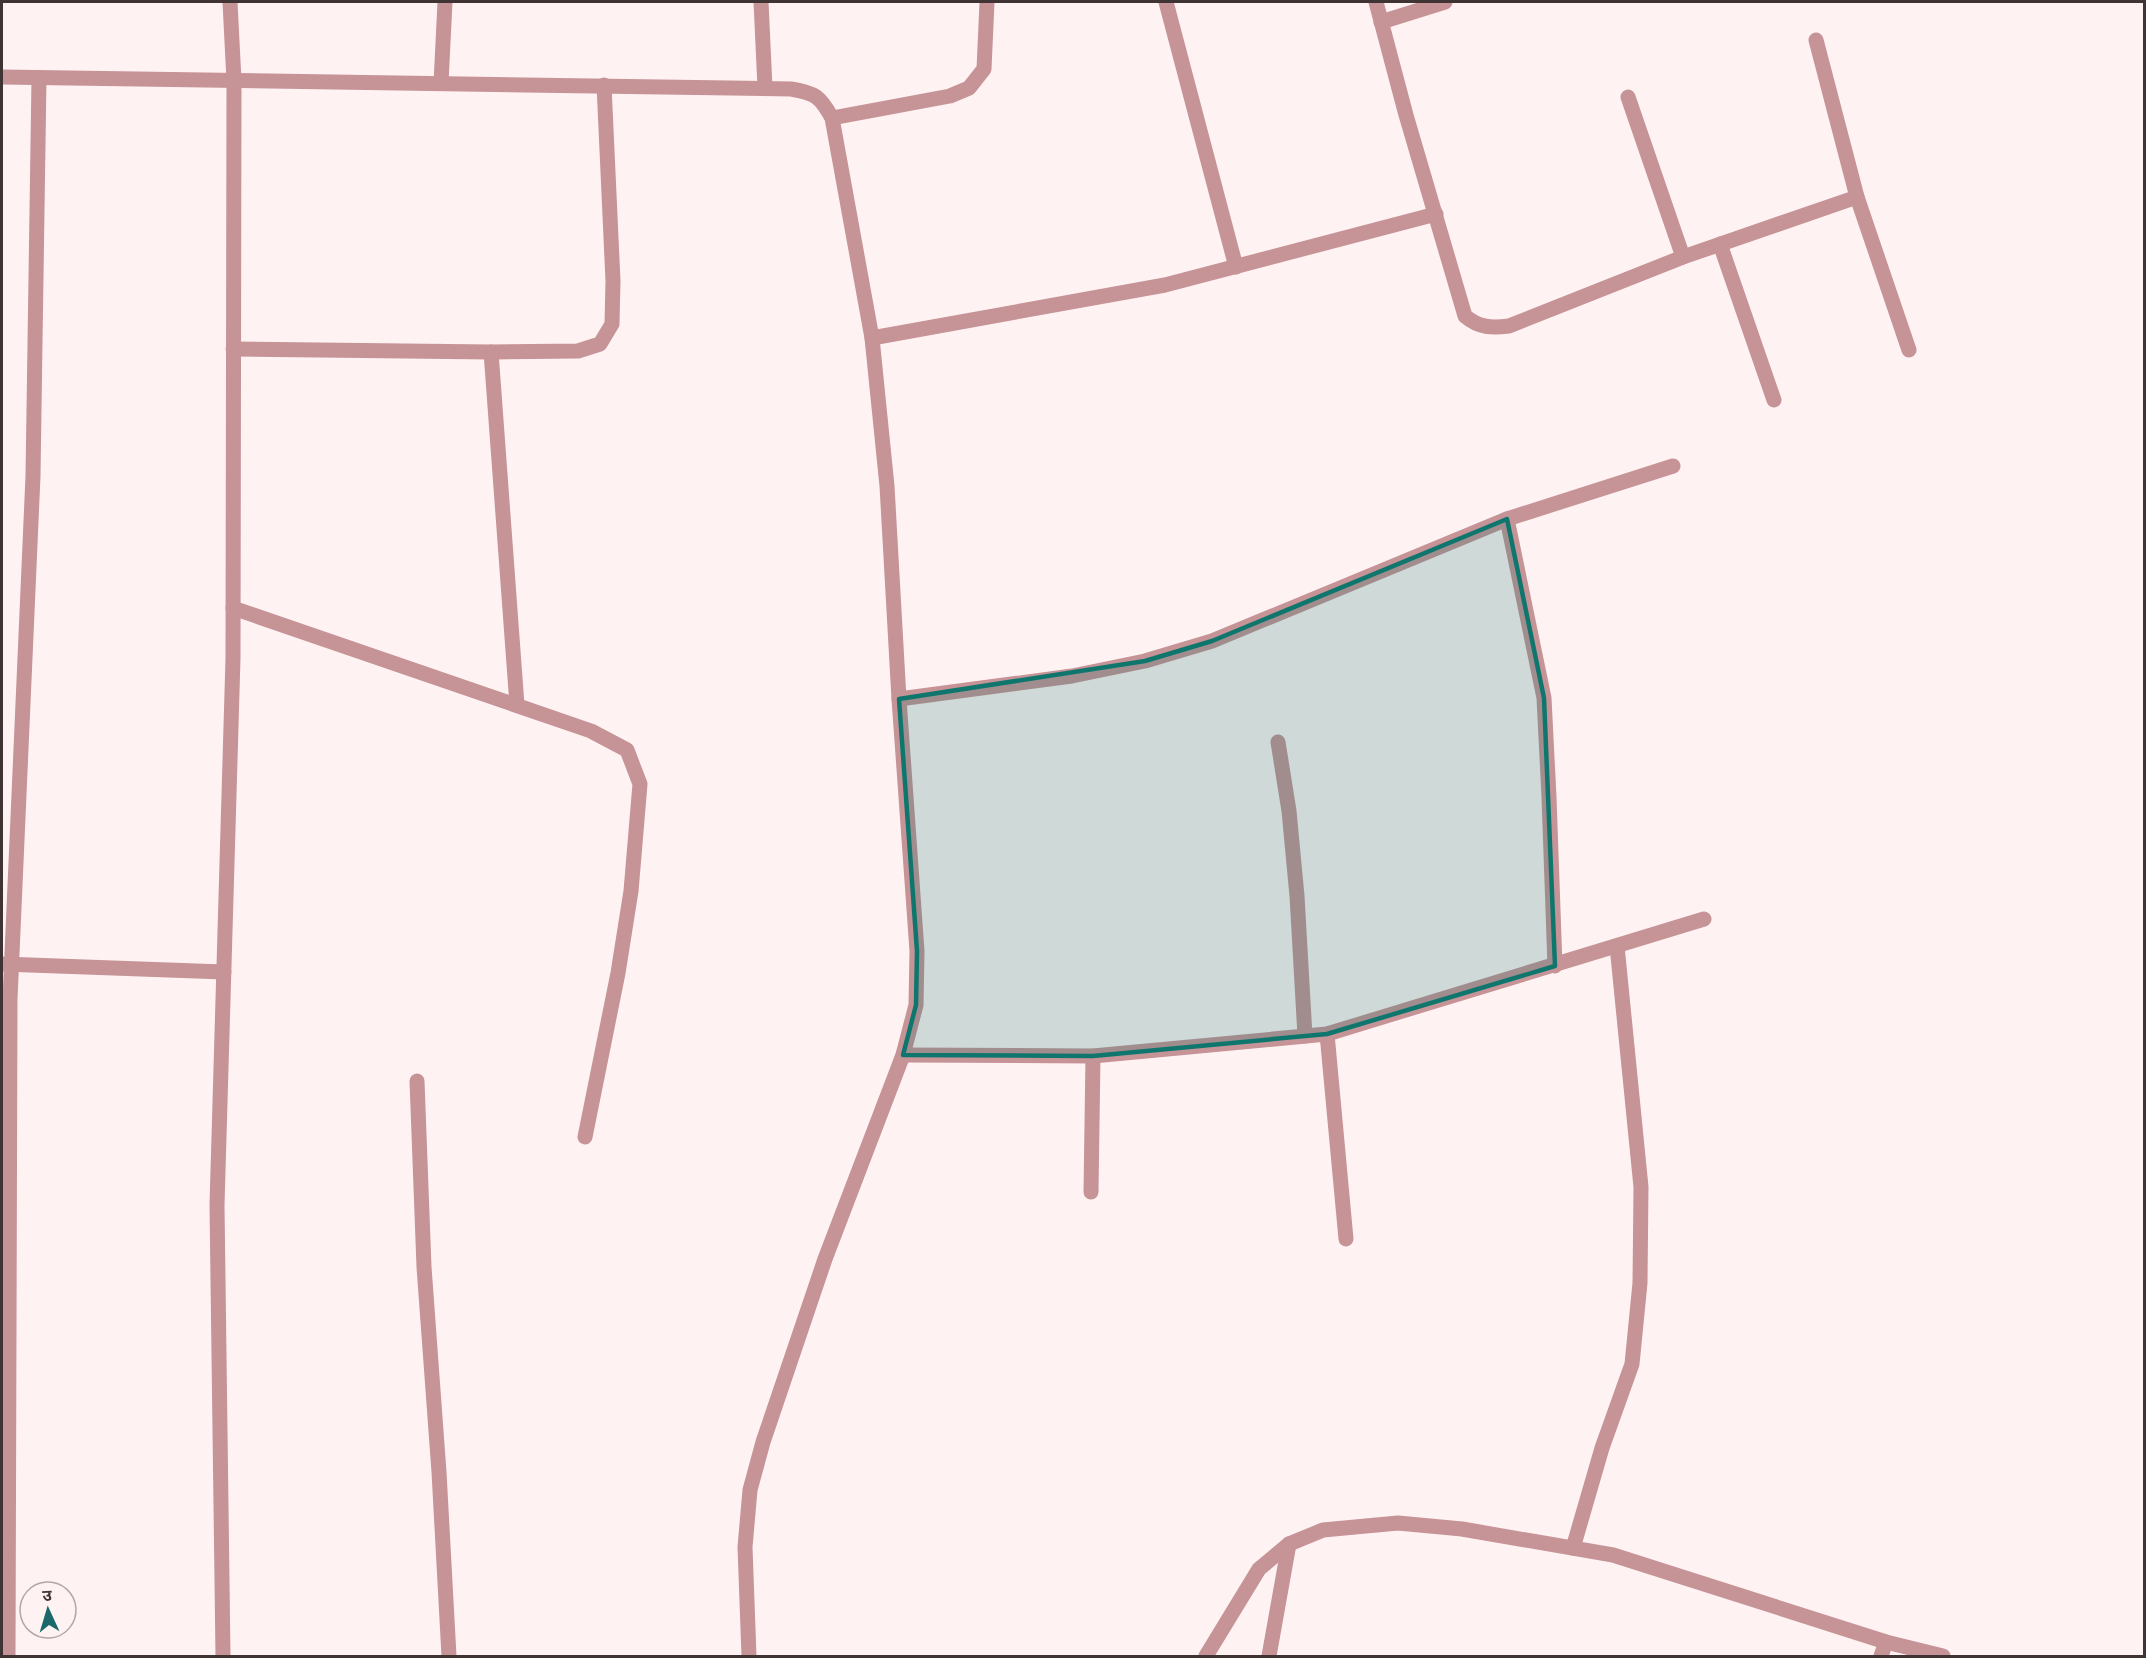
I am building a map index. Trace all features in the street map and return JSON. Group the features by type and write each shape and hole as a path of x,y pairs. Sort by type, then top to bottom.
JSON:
{"street":[{"path":"223,1656 217,1205 233,608 234,81 230,2"},
{"path":"441,83 445,2"},
{"path":"761,2 765,88"},
{"path":"832,118 950,96 969,88 984,69 987,2"},
{"path":"1166,2 1236,267"},
{"path":"1376,2 1406,115 1465,316 1472,323 1491,328 1509,326 1720,244 1857,197"},
{"path":"1381,22 1444,2"},
{"path":"1816,40 1857,197 1909,350"},
{"path":"2,77 765,88 811,92 823,102 832,118 872,338 886,486 917,951 916,1005 903,1055 821,1270 763,1442 750,1490 745,1547 749,1656"},
{"path":"8,1656 7,964 33,476 39,78"},
{"path":"234,349 578,351 600,344 612,324 613,281 604,85"},
{"path":"1628,97 1683,258"},
{"path":"872,338 1165,285 1436,214"},
{"path":"1720,244 1774,400"},
{"path":"491,352 517,705"},
{"path":"899,699 1072,676 1167,655 1212,641 1508,519 1673,466"},
{"path":"1508,519 1544,698 1555,966"},
{"path":"233,608 591,731 627,750 640,784 631,891 618,973 585,1137"},
{"path":"1278,742 1293,854 1305,1036"},
{"path":"903,1055 1093,1056 1328,1034 1704,920"},
{"path":"1573,1548 1602,1448 1632,1364 1640,1283 1641,1187 1617,946"},
{"path":"7,964 224,972"},
{"path":"1328,1034 1346,1239"},
{"path":"1091,1192 1093,1056"},
{"path":"417,1081 424,1267 439,1472 449,1656"},
{"path":"1206,1656 1259,1569 1289,1544 1323,1530 1398,1522 1462,1529 1613,1555 1883,1649 1943,1656"},
{"path":"1269,1656 1289,1544"}],"highlighted area":[{"path":"1507,519 1544,698 1555,966 1327,1034 1093,1056 903,1055 916,1005 917,951 899,699 1145,661 1212,641"}]}
